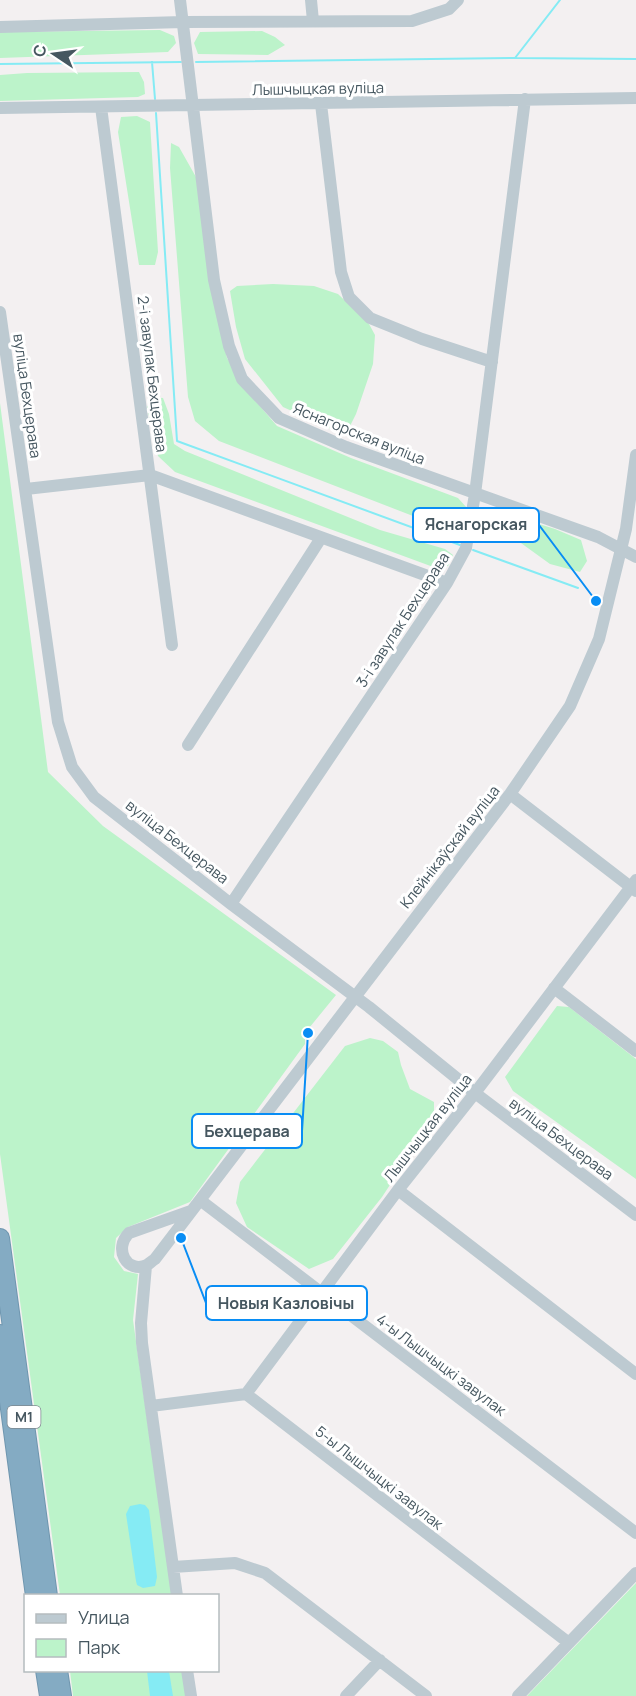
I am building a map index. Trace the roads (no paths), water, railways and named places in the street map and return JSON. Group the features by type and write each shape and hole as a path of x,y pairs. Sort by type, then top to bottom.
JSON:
{"highway":[{"name":"М1","path":"0,1238 48,1594"},
{"name":"М1","path":"0,1334 35,1594"},
{"path":"45,1672 49,1696"},
{"path":"58,1672 62,1696"}],"street":[{"name":"Яснагорская вуліца","path":"180,0 214,280 229,346 242,379 279,418 346,447 598,537 636,557"},
{"path":"310,0 314,21"},
{"path":"0,27 183,22 412,21 449,9 458,0"},
{"name":"Лышчыцкая вуліца","path":"0,108 636,98"},
{"name":"3-і завулак Бехцерава","path":"231,904 447,583 466,549 476,494 525,99"},
{"path":"321,104 341,272 350,297 370,318 422,339 492,362"},
{"name":"2-і завулак Бехцерава","path":"101,107 172,645"},
{"name":"вуліца Бехцерава","path":"0,312 58,722 72,767 94,796 231,904 355,996 475,1093 636,1215"},
{"name":"Клейнікаўскай вуліца","path":"146,1266 155,1259 510,794 570,706 599,639 622,549 636,455"},
{"path":"26,489 150,475 447,583"},
{"path":"188,745 321,538"},
{"path":"510,794 634,886"},
{"name":"Лышчыцкая вуліца","path":"246,1394 398,1190 634,886"},
{"path":"554,988 636,1052"},
{"path":"398,1190 636,1374"},
{"name":"4-ы Лышчыцкі завулак","path":"200,1200 636,1533"},
{"path":"177,1594 141,1323 146,1266 132,1265 127,1262 121,1254 121,1244 129,1233 191,1211"},
{"path":"151,1406 246,1394"},
{"name":"5-ы Лышчыцкі завулак","path":"246,1394 569,1643"},
{"path":"173,1567 235,1563 265,1573 426,1696"},
{"path":"518,1696 636,1574"},
{"path":"346,1696 380,1660"},
{"path":"187,1672 191,1696"}],"water":[{"path":"145,1505 149,1510 157,1577 155,1586 143,1588 137,1585 136,1581 126,1514 130,1506"},
{"path":"147,1672 169,1672 173,1696 150,1696"}],"waterway":[{"path":"196,62 515,58 560,0"},
{"path":"515,58 636,59"},
{"path":"152,62 155,99"},
{"path":"0,64 181,62"},
{"path":"156,113 177,441 460,545"},
{"path":"473,550 578,588"}],"place":[{"name":"Яснагорская","path":"596,601"},
{"name":"Бехцерава","path":"308,1033"},
{"name":"Новыя Казловічы","path":"181,1238"}]}
